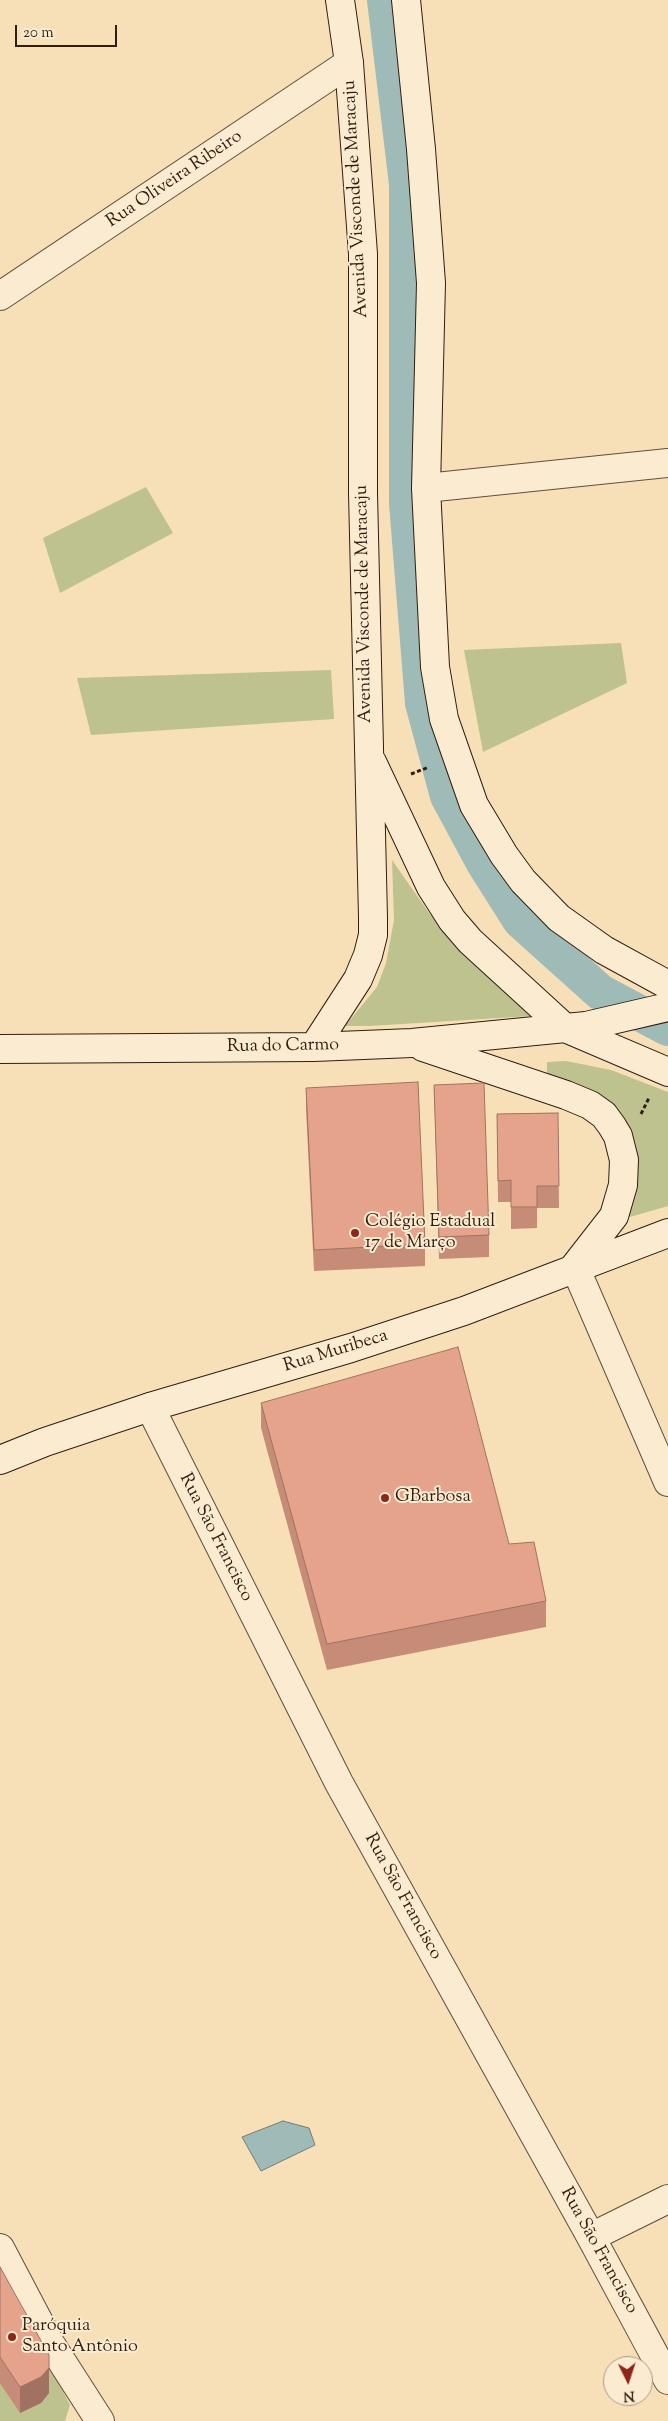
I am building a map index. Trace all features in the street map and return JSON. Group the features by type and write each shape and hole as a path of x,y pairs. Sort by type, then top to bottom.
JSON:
{"street":[{"name":"Avenida Visconde de Maracaju","path":"340,0 349,63 363,254 363,492 368,751 414,854 431,887 452,920 489,960 575,1027 668,1072"},
{"path":"406,0 421,149 431,283 426,488 435,667 444,719 474,805 504,855 523,881 559,918 604,950 666,1000"},
{"name":"Rua Oliveira Ribeiro","path":"0,296 349,63"},
{"path":"426,488 668,463"},
{"path":"314,1047 358,979 368,955 373,935 368,751"},
{"name":"Rua do Carmo","path":"0,1049 314,1047 412,1043 575,1027 666,1000"},
{"path":"412,1043 566,1095 590,1105 604,1115 618,1136 624,1160 623,1185 614,1216 574,1267 668,1482"},
{"name":"Rua Muribeca","path":"0,1460 45,1442 150,1407 351,1348 464,1311 574,1267 668,1233"},
{"name":"Rua São Francisco","path":"150,1407 339,1783 591,2237 668,2380"},
{"path":"591,2237 668,2200"},
{"path":"0,2248 50,2343 100,2421"}],"path":[{"path":"403,778 437,764"}],"green space":[{"path":"146,487 173,533 60,593 43,538"},
{"path":"621,643 627,683 483,752 464,650"},
{"path":"331,670 334,719 91,735 77,678"},
{"path":"392,860 429,913 474,964 531,1016 345,1026 377,987 386,963 394,920"},
{"path":"566,1061 611,1070 668,1092 668,1206 623,1219 634,1186 630,1129 604,1099 569,1081 547,1074 547,1062"},
{"path":"0,2269 70,2405 65,2421 0,2421"}],"water":[{"path":"283,2121 309,2128 315,2145 261,2171 242,2137"}],"building":[{"path":"418,1082 425,1244 314,1250 306,1088"},
{"path":"484,1083 489,1235 439,1237 434,1085"},
{"path":"558,1113 559,1186 537,1186 537,1207 511,1207 511,1180 498,1181 497,1114"},
{"name":"GBarbosa","path":"458,1347 509,1544 534,1542 546,1601 327,1644 261,1403"},
{"name":"Paróquia Santo Antônio","path":"0,2267 49,2355 49,2368 41,2377 20,2387 0,2357"}],"waterway":[{"path":"385,0 407,184 407,503 423,703 448,796 484,863 520,920 600,992 668,1028"}],"place":[{"name":"Colégio Estadual 17 de Março","path":"355,1233"},
{"name":"GBarbosa","path":"385,1498"},
{"name":"Paróquia Santo Antônio","path":"12,2337"}]}
